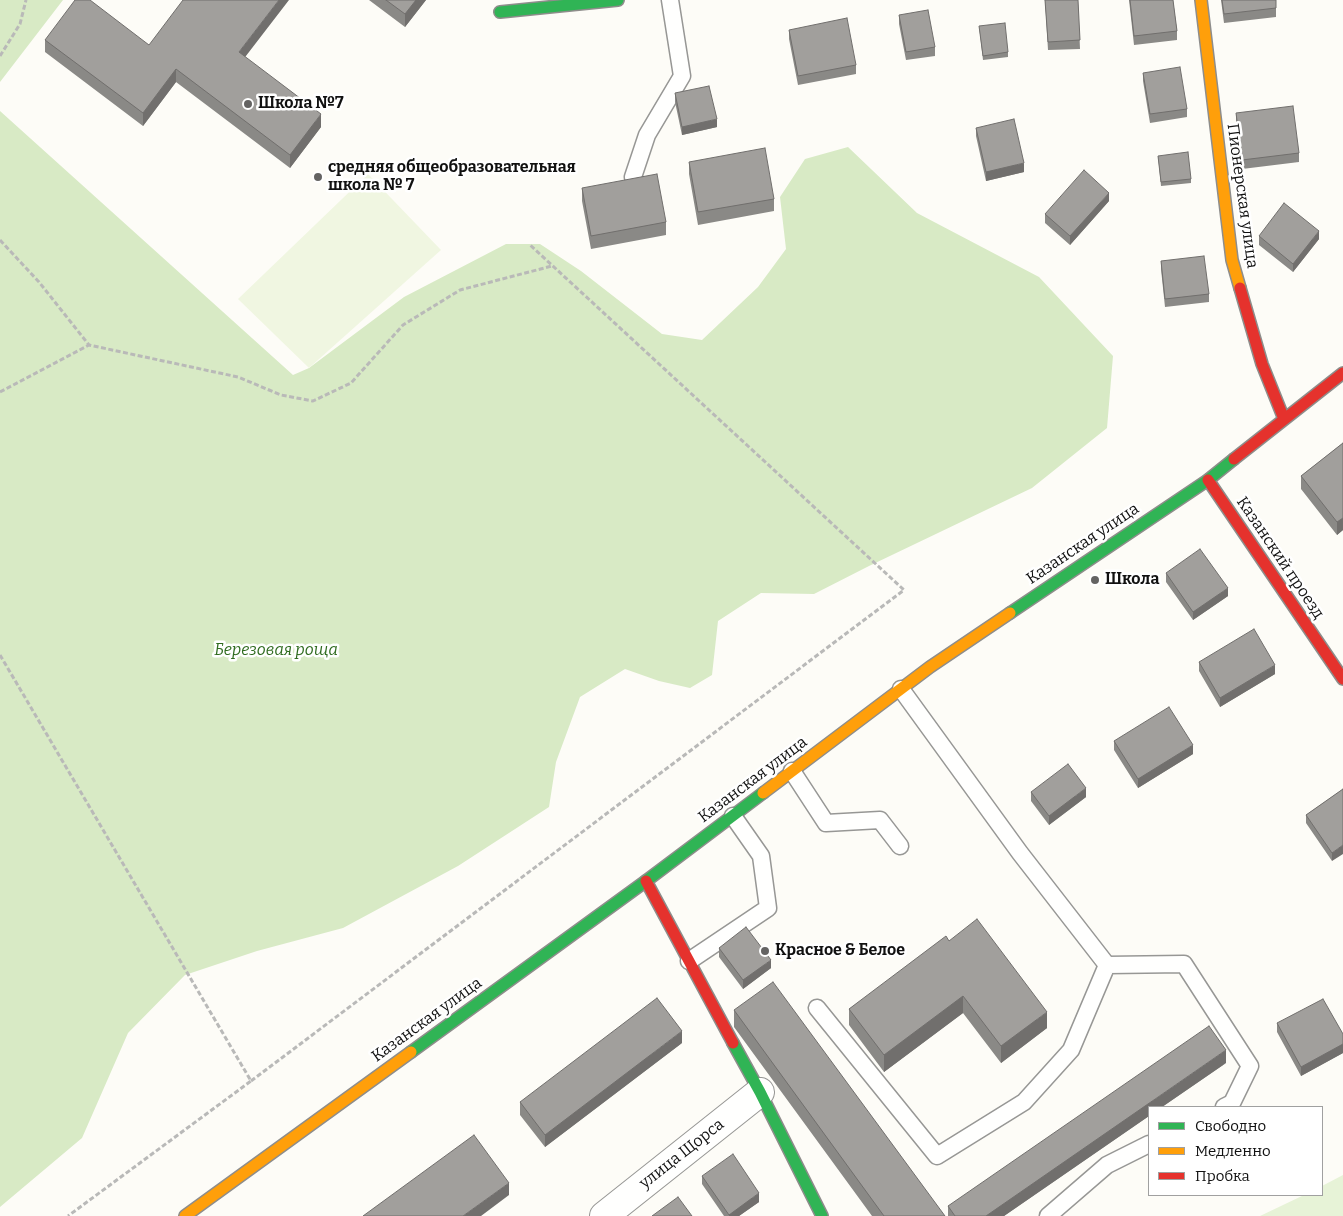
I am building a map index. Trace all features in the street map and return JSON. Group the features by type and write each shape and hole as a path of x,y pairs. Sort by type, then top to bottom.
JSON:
{"main road":[{"path":"500,12 618,0"},
{"name":"Пионерская улица","path":"1201,0 1232,260 1262,364 1284,419"},
{"name":"Казанская улица","path":"185,1216 646,881 930,667 1208,480 1343,373"},
{"name":"Казанский проезд","path":"1208,480 1343,679"},
{"path":"646,881 760,1092 822,1216"}],"street":[{"name":"улица Щорса","path":"604,1216 760,1092"}],"lane":[{"path":"633,177 647,135 682,76 670,0"},
{"path":"901,689 1020,853 1106,965"},
{"path":"792,771 826,823 880,820 900,846"},
{"path":"689,961 768,908 761,856 733,816"},
{"path":"1106,965 1184,964 1250,1066 1232,1103 1226,1106"},
{"path":"817,1008 937,1156 1024,1102 1071,1050 1106,965"},
{"path":"1048,1216 1107,1165 1148,1144"}],"path":[{"path":"0,56 20,24 26,0"},
{"path":"0,240 39,282 90,345 238,377 282,395 313,401 351,384 402,326 460,290 552,266"},
{"path":"68,1216 252,1081 904,590 529,244"},
{"path":"0,392 90,345"},
{"path":"0,655 252,1081"}],"green space":[{"path":"0,0 63,0 0,82"},
{"name":"Березовая роща","path":"0,111 293,375 309,368 404,297 506,244 540,244 581,271 662,334 702,340 758,287 786,249 780,197 805,159 848,147 917,213 1039,277 1113,356 1107,428 1032,488 814,594 761,593 718,621 712,675 690,688 659,681 625,669 580,697 556,762 549,807 458,866 343,928 257,951 185,975 128,1033 82,1138 0,1207"},
{"path":"368,174 441,250 309,368 238,299"},
{"path":"1343,1175 1343,1216 1260,1216 1302,1196 1323,1196 1323,1185"}],"building":[{"name":"Школа №7","path":"75,0 90,0 149,45 183,0 279,0 239,52 321,114 290,155 176,69 143,113 45,40"},
{"path":"386,0 416,0 405,14"},
{"path":"1045,0 1078,0 1080,40 1048,42"},
{"path":"1130,0 1173,0 1177,31 1134,36"},
{"path":"1222,0 1276,0 1276,8 1224,14"},
{"path":"928,10 935,47 906,52 899,15"},
{"path":"847,18 856,65 798,76 789,30"},
{"path":"1005,23 1008,52 983,56 979,26"},
{"path":"1180,67 1187,109 1150,114 1143,73"},
{"path":"709,86 717,119 682,127 675,93"},
{"path":"1293,106 1299,153 1242,160 1236,113"},
{"path":"1014,119 1024,163 986,172 976,128"},
{"path":"765,148 774,199 698,212 689,162"},
{"path":"1188,152 1191,179 1161,182 1158,156"},
{"path":"1084,170 1109,193 1070,236 1045,214"},
{"path":"657,174 666,222 591,236 582,188"},
{"path":"1284,203 1319,231 1293,264 1259,236"},
{"path":"1204,256 1209,294 1165,299 1161,261"},
{"path":"1343,443 1343,518 1337,522 1301,476"},
{"path":"1200,549 1228,588 1193,612 1166,573"},
{"path":"1254,629 1275,665 1220,698 1199,662"},
{"path":"1169,707 1193,745 1138,779 1114,741"},
{"path":"1068,764 1086,788 1049,816 1031,792"},
{"path":"1343,789 1343,845 1332,853 1306,815"},
{"path":"977,919 1047,1012 1001,1046 963,996 884,1055 849,1009 946,936 949,941"},
{"path":"746,927 771,960 743,980 719,948"},
{"path":"773,982 945,1216 884,1216 734,1010"},
{"path":"657,998 682,1031 545,1135 520,1102"},
{"path":"1323,999 1343,1034 1343,1044 1301,1067 1277,1023"},
{"path":"1209,1026 1226,1050 986,1216 955,1216 948,1206"},
{"path":"474,1135 509,1183 463,1216 363,1216"},
{"path":"733,1154 759,1193 729,1215 702,1176"},
{"path":"678,1197 692,1216 652,1216"}],"traffic: fast":[{"path":"500,12 618,0"},
{"path":"1010,613 1208,480 1234,459"},
{"path":"411,1052 646,881 763,793"},
{"path":"733,1043 760,1092 822,1216"}],"traffic: slow":[{"path":"1201,0 1232,260 1240,288"},
{"path":"763,793 930,667 1010,613"},
{"path":"185,1216 411,1052"}],"traffic: jam":[{"path":"1240,288 1262,364 1284,419"},
{"path":"1234,459 1343,373"},
{"path":"1208,480 1343,679"},
{"path":"646,881 733,1043"}],"place":[{"name":"Школа №7","path":"248,104"},
{"name":"средняя общеобразовательная школа № 7","path":"318,177"},
{"name":"Школа","path":"1095,580"},
{"name":"Красное & Белое","path":"765,951"}]}
